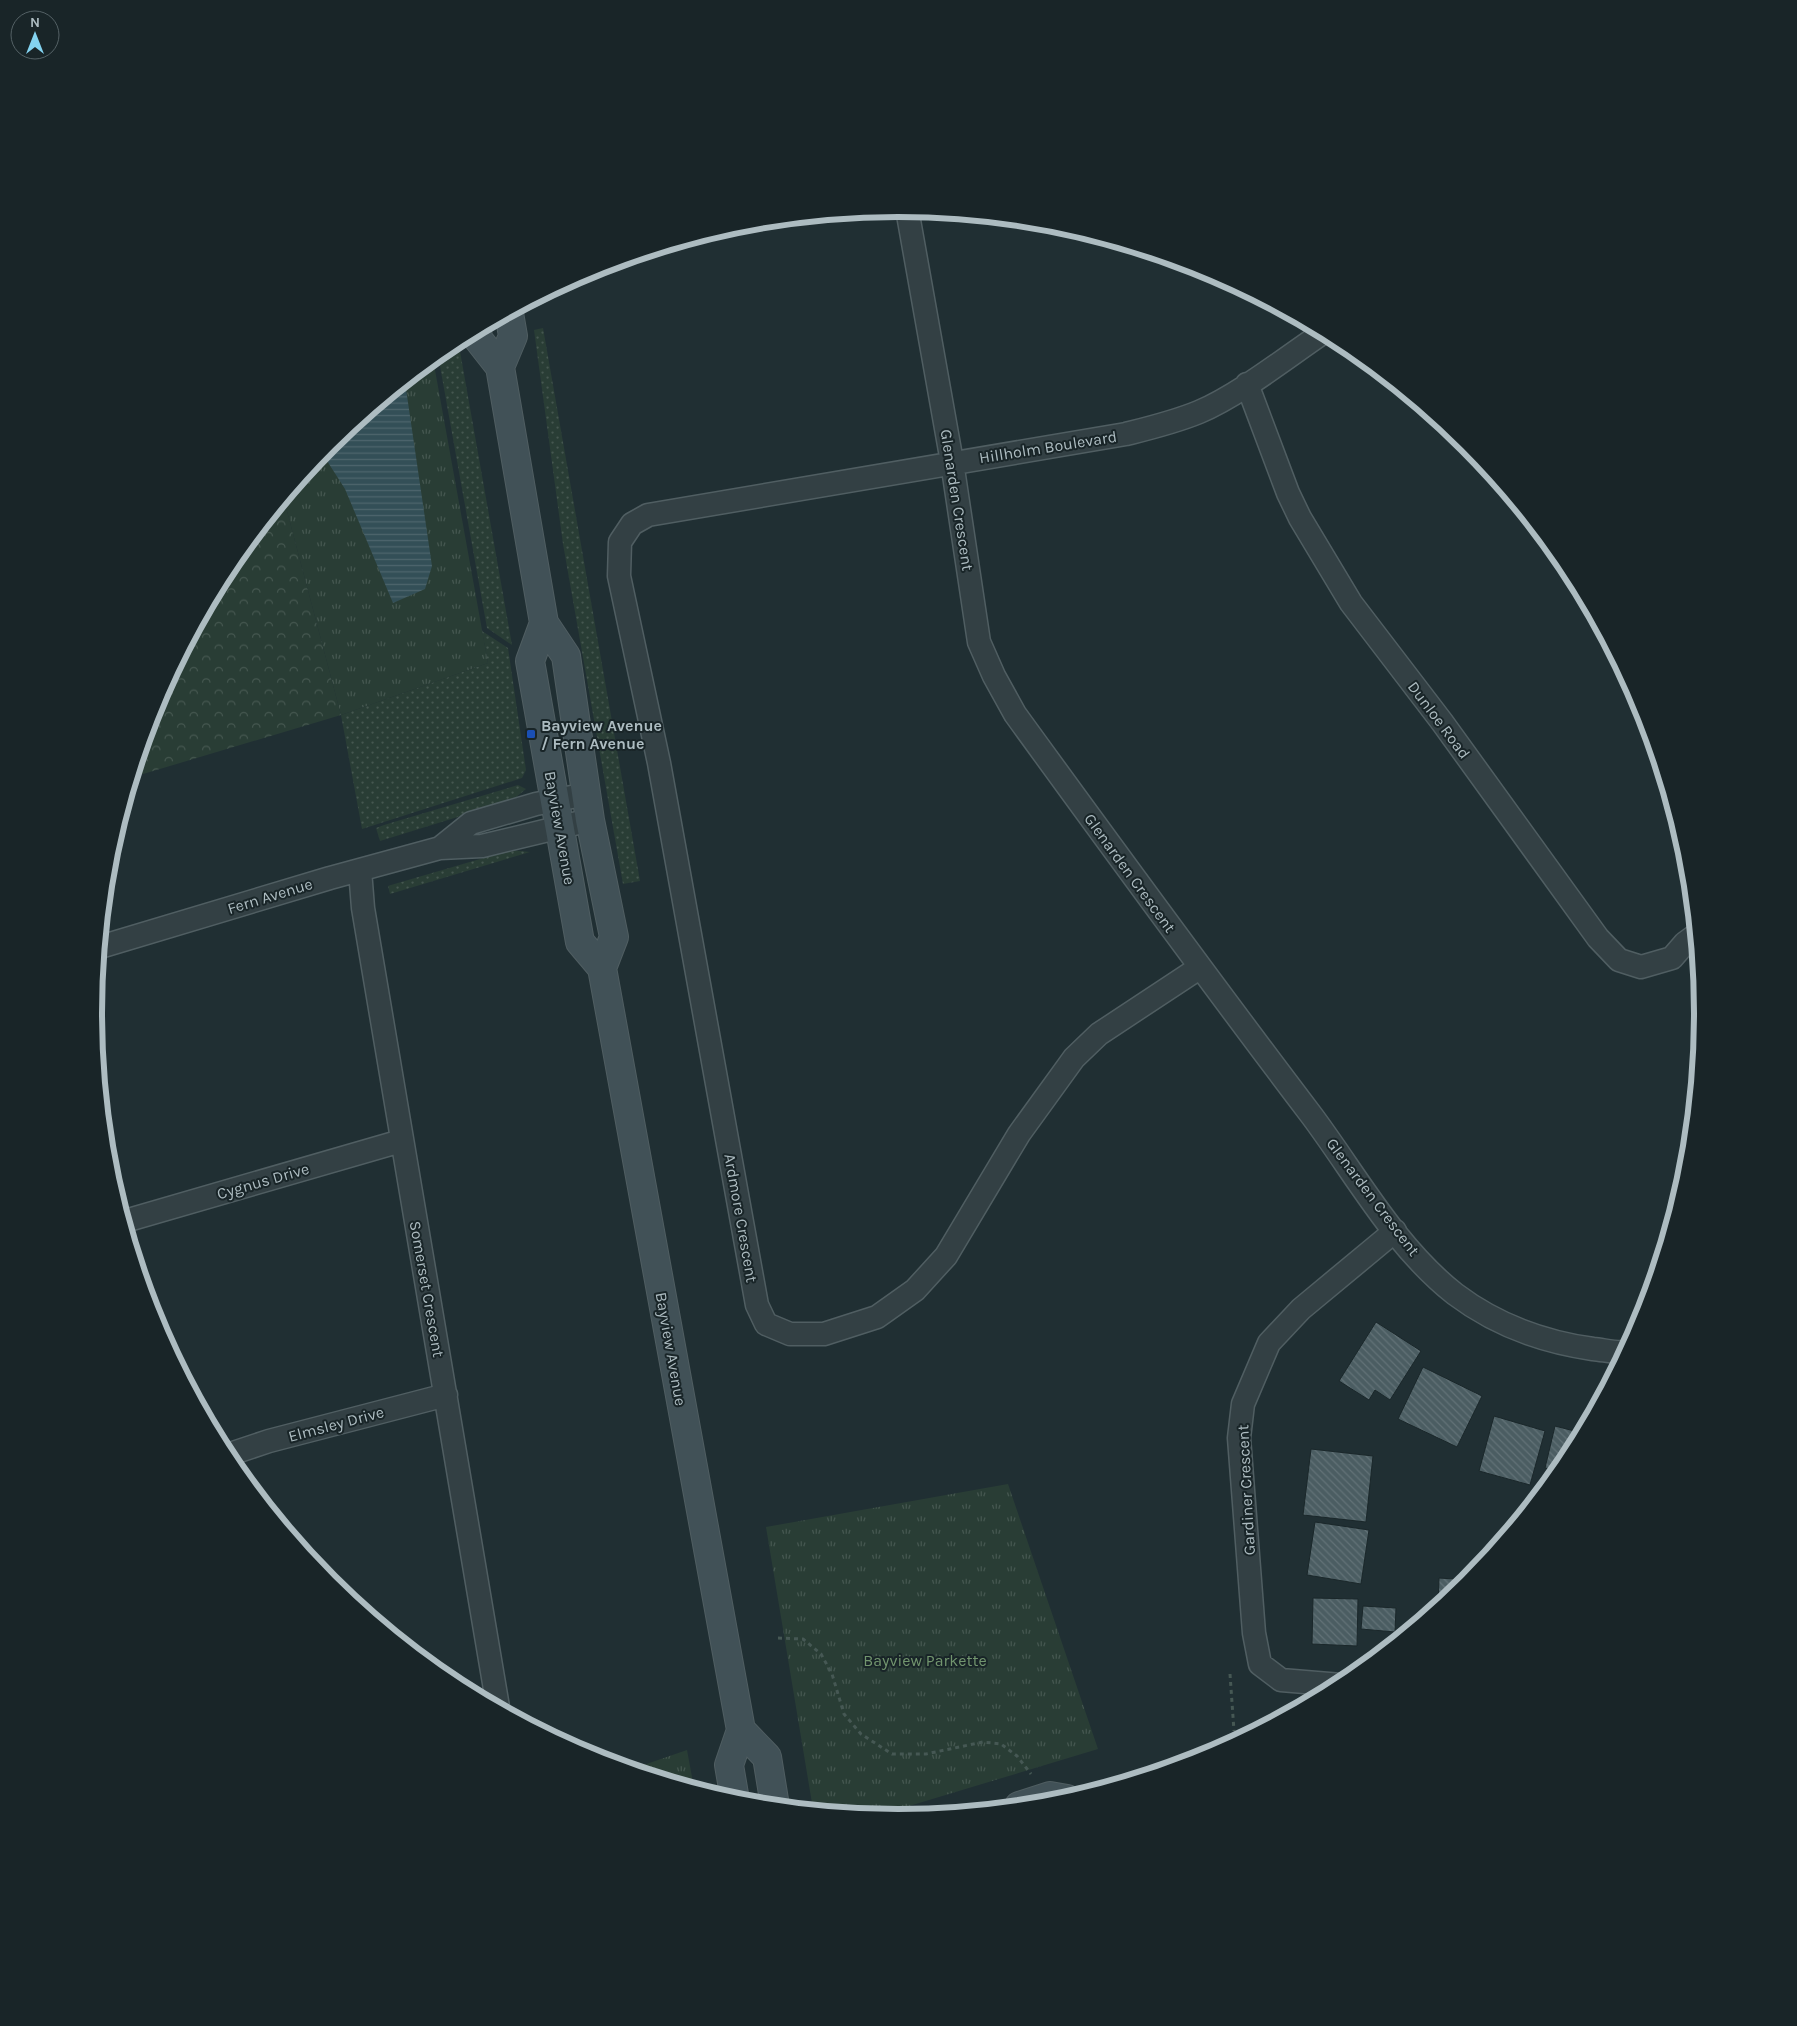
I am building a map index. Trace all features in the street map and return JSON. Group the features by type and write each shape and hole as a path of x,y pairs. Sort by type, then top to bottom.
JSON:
{"main road":[{"path":"500,367 512,336 510,319"},
{"name":"Bayview Avenue","path":"478,338 500,367 544,623 566,656 589,807 614,937 602,968"},
{"name":"Bayview Avenue","path":"544,623 530,661 580,942 602,968 740,1730 729,1765 734,1792"},
{"path":"740,1730 767,1757 774,1799"}],"street":[{"name":"Glenarden Crescent","path":"908,217 952,462 979,642 994,676 1015,714 1199,968 1314,1118 1395,1231 1431,1272 1455,1294 1528,1336 1560,1344 1618,1351"},
{"name":"Hillholm Boulevard","path":"632,524 648,515 1126,434 1160,426 1200,412 1247,384 1317,337"},
{"name":"Dunloe Road","path":"1247,384 1288,494 1300,518 1351,603 1442,722 1598,938 1619,960 1641,967 1672,958 1691,938"},
{"name":"Ardmore Crescent","path":"632,524 620,542 619,576 661,772 757,1305 766,1324 790,1334 824,1334 877,1317 915,1290 946,1256 1019,1134 1074,1058 1099,1034 1199,968"},
{"name":"Fern Avenue","path":"106,945 440,848 470,823 558,813 589,807"},
{"name":"Somerset Crescent","path":"360,870 363,908 401,1141 497,1700"},
{"name":"Cygnus Drive","path":"130,1220 401,1141"},
{"name":"Gardiner Crescent","path":"1326,1684 1281,1680 1260,1664 1254,1633 1239,1438 1243,1404 1269,1343 1300,1309 1395,1231"},
{"name":"Elmsley Drive","path":"235,1452 269,1441 446,1395"}],"path":[{"path":"778,1638 803,1639 821,1654 832,1674 844,1714 862,1734 892,1754 926,1754 983,1742 1001,1744 1017,1756 1031,1774"},
{"path":"1230,1674 1234,1731"}],"green space":[{"path":"543,328 640,881 623,884 563,544 534,330"},
{"path":"460,349 512,645 487,628 439,363"},
{"path":"434,366 488,663 341,715 287,511 283,508 336,450 414,381"},
{"path":"283,508 287,511 341,715 140,775 163,708 209,615 237,571"},
{"path":"482,631 508,648 526,770 522,778 362,829 341,715 488,663"},
{"path":"518,785 526,789 515,798 503,803 380,841 376,828"},
{"path":"511,850 530,852 390,894 388,886"},
{"name":"Bayview Parkette","path":"1008,1484 1098,1749 899,1809 812,1804 766,1527"},
{"path":"687,1750 693,1782 643,1767 641,1766"}],"water":[{"path":"406,388 432,566 425,589 393,603 345,489 326,460"}],"building":[{"path":"1376,1322 1421,1351 1390,1400 1375,1390 1369,1400 1339,1381"},
{"path":"1423,1367 1482,1396 1457,1447 1398,1419"},
{"path":"1494,1416 1545,1431 1530,1485 1479,1471"},
{"path":"1555,1426 1575,1431 1550,1469 1545,1468"},
{"path":"1311,1449 1373,1456 1366,1522 1303,1515"},
{"path":"1315,1522 1369,1530 1361,1584 1307,1575"},
{"path":"1439,1578 1457,1579 1438,1597"},
{"path":"1313,1598 1358,1599 1357,1646 1312,1644"},
{"path":"1363,1606 1396,1608 1395,1632 1361,1629"}],"place":[{"name":"Bayview Avenue / Fern Avenue","path":"531,734"}]}
